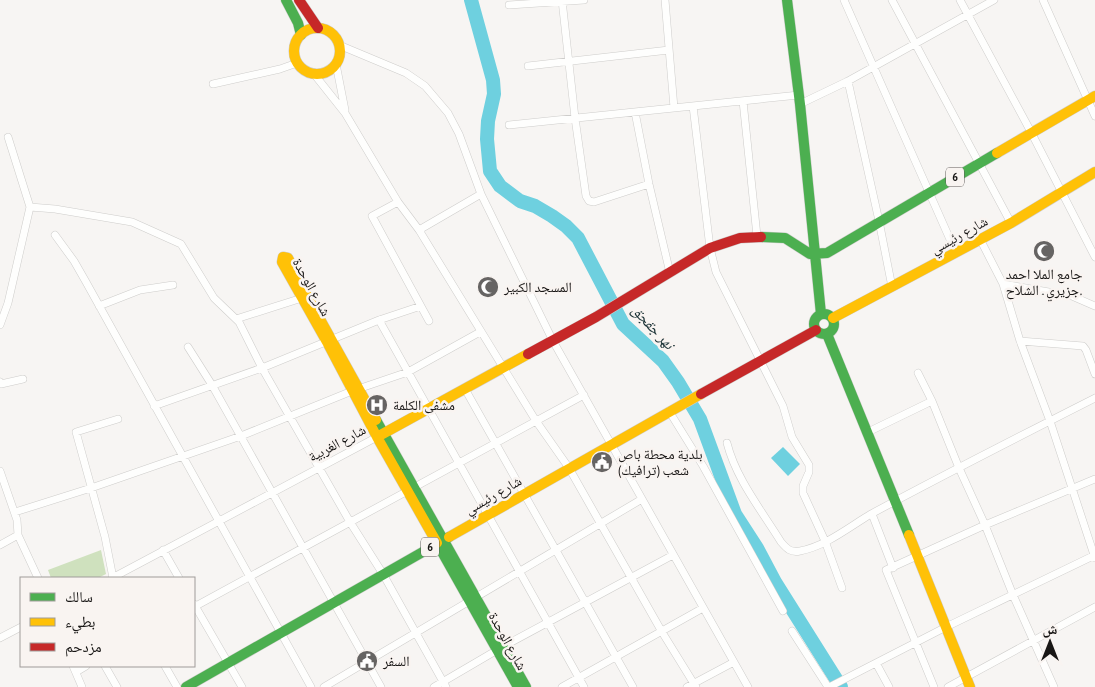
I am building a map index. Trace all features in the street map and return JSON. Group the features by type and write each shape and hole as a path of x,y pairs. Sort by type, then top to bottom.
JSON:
{"main road":[{"path":"286,0 298,23 301,35"},
{"path":"299,0 318,28"},
{"path":"787,0 821,314"},
{"path":"318,28 331,33 339,45 340,52 336,64 326,72 314,74 307,72 298,63 294,48 296,41 301,35 311,29 318,28"},
{"name":"6","path":"815,255 833,250 879,221 1092,98"},
{"name":"شارع رئيسي","path":"833,318 1011,223 1095,172"},
{"name":"شارع الغربية","path":"380,435 634,296 710,248 740,238 757,236 785,238 807,253 815,255"},
{"name":"شارع الوحدة","path":"329,341 281,260 283,257 288,258 329,341 500,648 518,687"},
{"path":"828,314 833,318 833,330 822,334 816,330 814,322 818,316 828,314"},
{"name":"شارع رئيسي","path":"186,687 610,444 816,330"},
{"path":"826,334 868,432 968,682"},
{"name":"شارع الوحدة","path":"500,648 526,687"}],"street":[{"path":"509,5 584,0"},
{"path":"665,0 674,108"},
{"path":"844,0 956,253"},
{"path":"892,0 1011,223"},
{"path":"960,0 1062,192 1092,242 1095,256"},
{"path":"510,126 743,101 799,100 848,81 994,0"},
{"path":"1043,0 1092,98 1095,116"},
{"path":"562,1 586,196 589,201 594,202 649,184"},
{"path":"339,45 406,73 434,94 454,123 481,194 553,341 748,687"},
{"path":"528,66 669,50"},
{"path":"213,84 280,69 298,63"},
{"path":"336,64 345,113"},
{"path":"314,74 345,113 398,202 419,230 536,421 569,468 692,686 734,662"},
{"path":"848,81 892,287"},
{"path":"743,101 757,236"},
{"path":"693,106 710,248 719,280 783,406 792,437 809,465 803,493 825,541 842,588"},
{"path":"635,112 649,184 670,273"},
{"path":"0,325 8,304 30,207 8,138"},
{"path":"419,230 481,194"},
{"path":"398,202 372,216 429,321"},
{"path":"30,207 55,209 132,222 181,244 214,298 239,322 262,368 445,684"},
{"path":"55,235 74,261 311,687"},
{"path":"792,631 830,686 915,642 1095,556 1050,421 1020,341 1003,284 980,239"},
{"path":"1003,284 1072,296 1095,306"},
{"path":"99,306 140,290 173,285"},
{"path":"236,319 302,298"},
{"path":"154,406 262,368 379,320 421,306"},
{"path":"379,320 584,687"},
{"path":"15,512 241,436 356,390 408,372 480,332"},
{"path":"1020,341 1083,346 1095,374"},
{"path":"188,347 241,436 380,687"},
{"path":"918,373 932,401 1054,687"},
{"path":"0,382 1,384 23,379"},
{"path":"465,389 633,687"},
{"path":"195,605 584,395"},
{"path":"727,443 730,455 750,493 787,549 793,552 802,551 825,541 872,514 1095,398"},
{"path":"868,432 932,401"},
{"path":"672,409 784,611"},
{"path":"112,577 105,537 76,432 118,419"},
{"name":"شارع الغربية","path":"114,577 380,435"},
{"path":"0,470 15,512 18,535 38,577"},
{"path":"934,687 886,570 985,525 1095,479"},
{"path":"324,687 642,499"},
{"path":"872,514 893,568"},
{"path":"0,545 18,535"},
{"path":"163,550 178,577"},
{"path":"434,687 445,684 500,648 673,555"},
{"path":"948,687 968,682 1034,640 1095,607"},
{"path":"195,608 242,687"},
{"path":"562,687 703,608"},
{"path":"0,638 20,628"},
{"path":"876,663 889,687"},
{"path":"106,667 117,687"},
{"path":"166,667 177,687"},
{"path":"75,669 82,687"}],"green space":[{"path":"101,550 106,574 100,577 51,577 48,570"}],"water":[{"path":"783,447 800,464 788,476 771,458"}],"waterway":[{"name":"نهر جقجق","path":"471,0 493,80 494,94 488,121 487,139 490,171 500,186 520,201 535,206 552,216 578,238 623,324 663,361 678,382 700,419 735,514 841,687"}],"traffic: fast":[{"path":"286,0 298,23 301,35"},
{"path":"787,0 800,104 821,314"},
{"path":"761,237 785,238 810,254 827,253 997,153"},
{"path":"824,314 831,317 834,324 831,331 824,334 817,331 814,324 817,317 824,314"},
{"path":"827,334 909,535"},
{"path":"376,420 526,687"},
{"path":"186,687 449,537"},
{"path":"437,543 518,687"}],"traffic: slow":[{"path":"317,28 330,32 336,38 340,51 336,64 330,70 317,74 304,70 298,64 294,51 298,38 304,32 317,28"},
{"path":"997,153 1095,96"},
{"path":"833,318 1011,223 1095,172"},
{"path":"376,420 288,258 283,257 282,262 377,437"},
{"path":"437,543 377,437 528,354"},
{"path":"449,537 701,394"},
{"path":"909,535 970,687"}],"traffic: jam":[{"path":"299,0 318,28"},
{"path":"528,354 596,317 710,248 740,238 761,237"},
{"path":"701,394 816,330"}],"place":[{"name":"جامع الملا احمد جزيري . الشلاح.","path":"1044,251"},
{"name":"المسجد الكبير","path":"488,287"},
{"name":"مشفى الكلمة","path":"377,405"},
{"name":"بلدية محطة باص شعب (ترافيك)","path":"602,462"},
{"name":"السفر","path":"367,661"}]}
